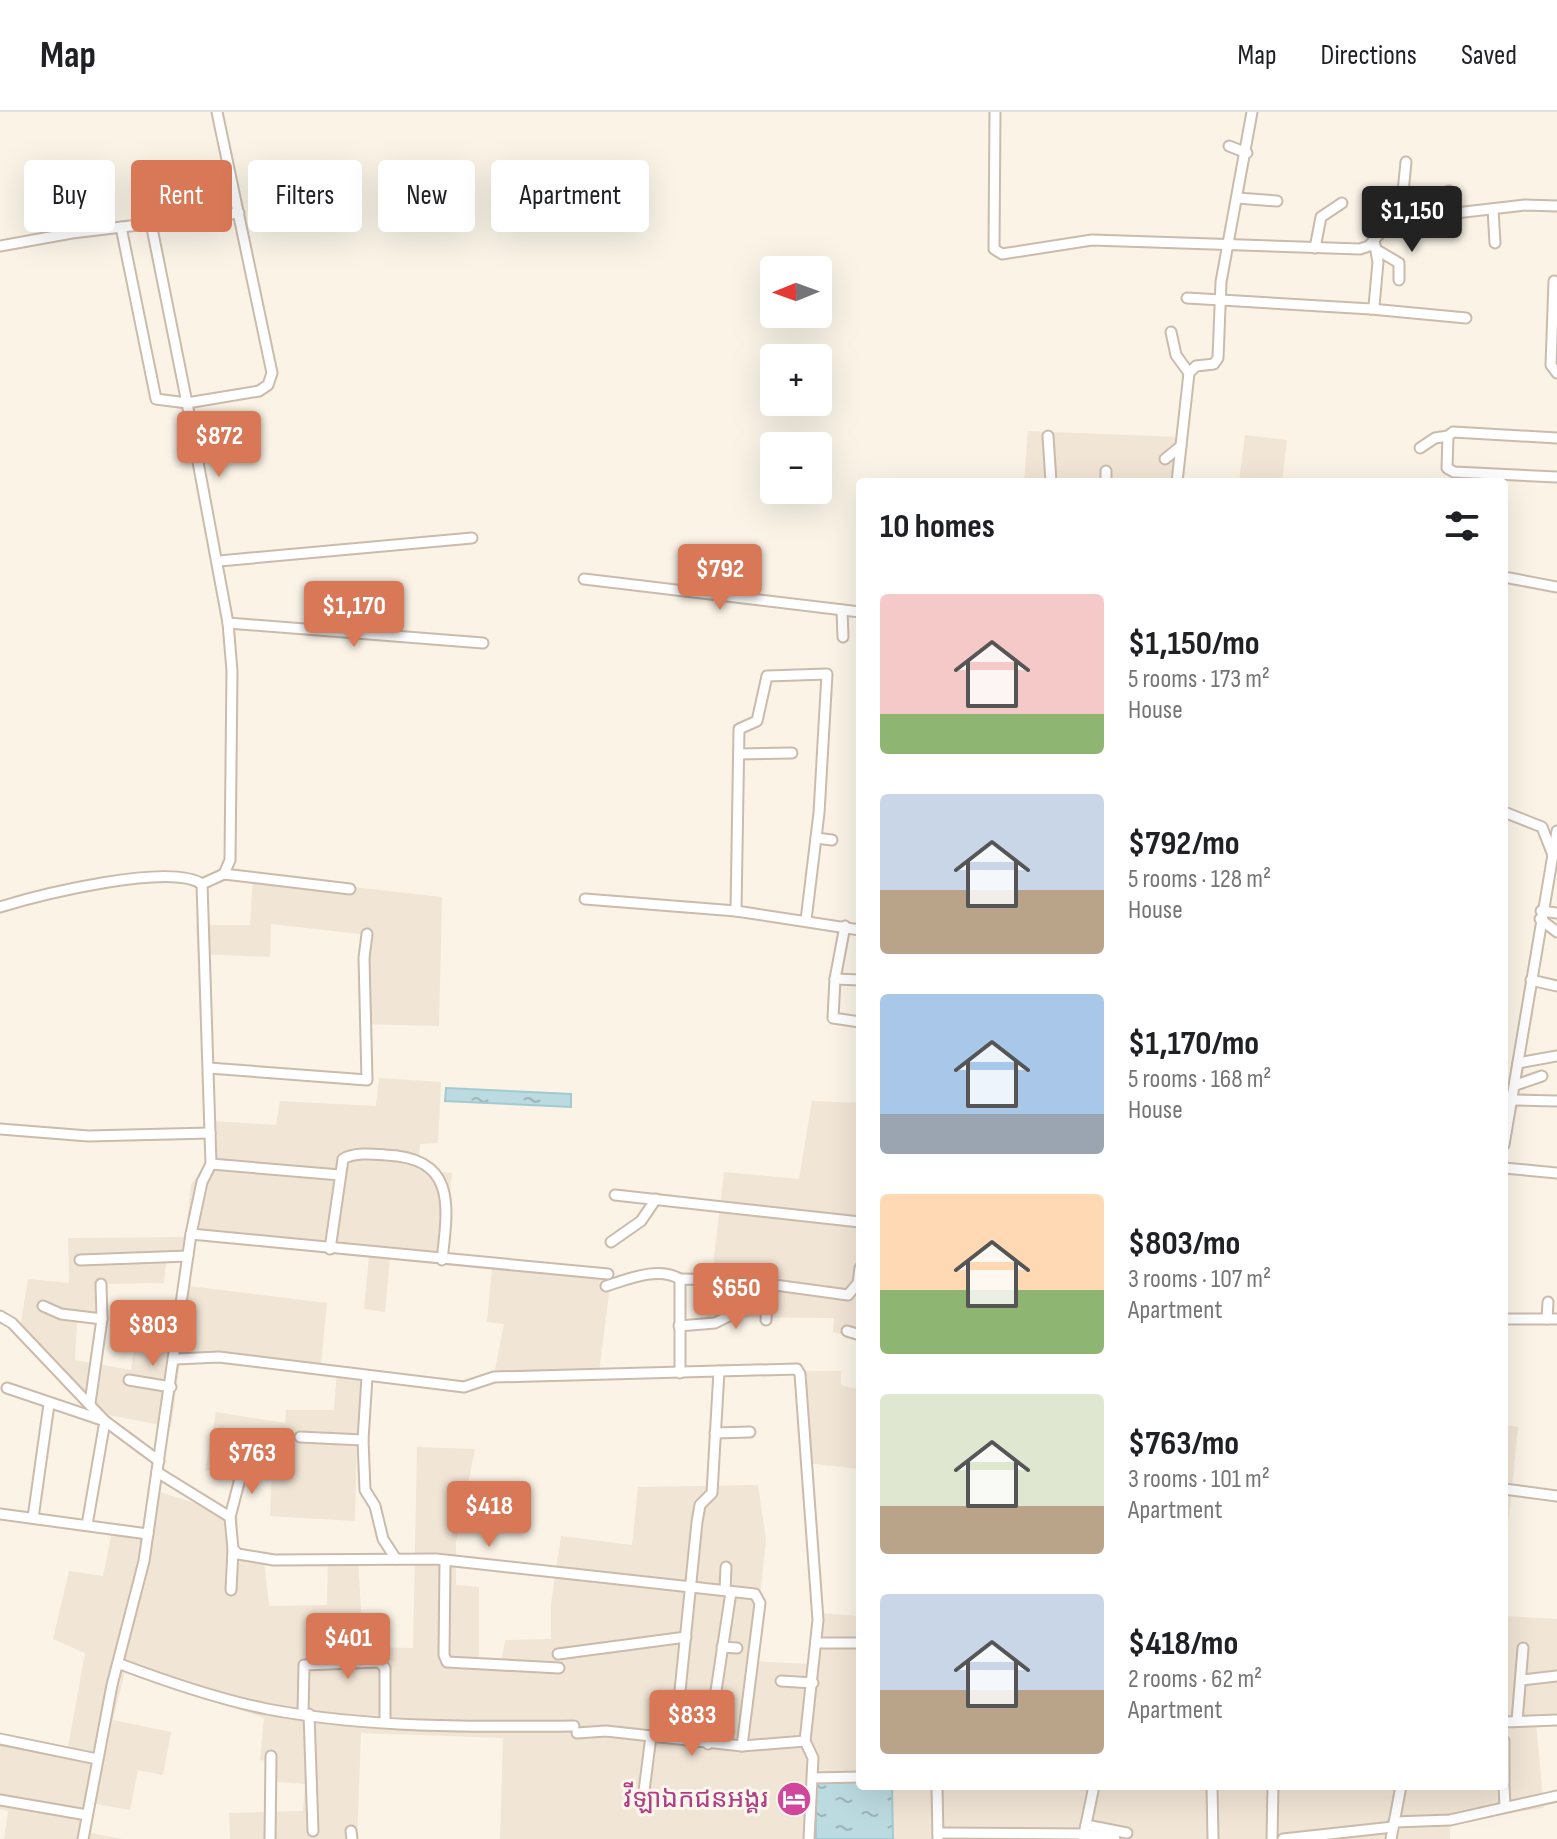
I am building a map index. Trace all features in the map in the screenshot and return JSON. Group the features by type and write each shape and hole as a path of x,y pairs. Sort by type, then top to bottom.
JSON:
{"street":[{"path":"121,227 156,399 187,403 259,391 268,385 272,373 217,112"},
{"path":"995,112 997,253 1092,240 1360,249 1375,245 1394,223 1408,219 1525,205 1557,206"},
{"path":"1177,478 1189,373 1196,366 1217,362 1220,300 1252,112"},
{"path":"1229,146 1247,153"},
{"path":"1406,162 1403,192 1408,219"},
{"path":"1435,216 1437,196 1449,191"},
{"path":"1237,198 1277,201"},
{"path":"1315,248 1321,217 1342,203"},
{"path":"1493,209 1495,243"},
{"path":"232,214 239,213"},
{"path":"0,246 131,226"},
{"path":"153,232 219,561 228,623 232,671 232,788 230,860 224,874"},
{"path":"1375,245 1399,263 1399,280"},
{"path":"1371,309 1375,299 1375,245"},
{"path":"1554,281 1551,365 1557,373"},
{"path":"1187,298 1466,318"},
{"path":"1171,332 1176,355 1189,373"},
{"path":"1420,448 1435,438 1459,432 1557,438"},
{"path":"1048,436 1051,478"},
{"path":"1448,436 1447,468 1454,472 1557,477"},
{"path":"1165,459 1181,446"},
{"path":"1106,471 1106,478"},
{"path":"219,561 472,538"},
{"path":"1508,578 1557,587"},
{"path":"584,579 856,612"},
{"path":"842,610 843,637"},
{"path":"228,623 483,643"},
{"path":"736,911 739,729 757,722 767,676 828,674 816,838 806,920"},
{"path":"739,754 792,753"},
{"path":"1508,814 1542,827 1553,855"},
{"path":"1508,1115 1514,1100 1541,915 1557,831"},
{"path":"816,838 832,840"},
{"path":"202,884 224,874 350,889"},
{"path":"0,907 103,882 189,877 202,884"},
{"path":"83,1839 112,1685 120,1664 148,1534 176,1359 191,1234 202,1182 211,1164 202,884"},
{"path":"585,899 736,911 856,929"},
{"path":"1541,915 1557,913"},
{"path":"1541,915 1557,932"},
{"path":"845,926 835,979 833,1018 856,1021"},
{"path":"209,1068 367,1080 364,958 367,934"},
{"path":"835,979 856,980"},
{"path":"1531,980 1557,986"},
{"path":"1518,1063 1557,1056"},
{"path":"1516,1085 1542,1076"},
{"path":"1514,1100 1557,1101"},
{"path":"0,1129 88,1136 210,1133"},
{"path":"330,1249 343,1159 354,1155 413,1157 425,1163 447,1197 442,1260"},
{"path":"211,1164 340,1175"},
{"path":"1508,1168 1557,1173"},
{"path":"615,1195 856,1222"},
{"path":"611,1242 641,1221 656,1199"},
{"path":"191,1234 608,1274"},
{"path":"80,1260 188,1256"},
{"path":"606,1286 648,1274 667,1274 680,1279 738,1280 848,1295 856,1284"},
{"path":"680,1279 680,1373"},
{"path":"679,1326 715,1323 733,1314 738,1280"},
{"path":"90,1403 102,1319 101,1284"},
{"path":"766,1320 767,1284"},
{"path":"1508,1319 1552,1319 1548,1302"},
{"path":"43,1306 61,1314 102,1319"},
{"path":"0,1316 12,1323 105,1421 159,1461"},
{"path":"847,1331 856,1334"},
{"path":"176,1359 219,1357 464,1387 494,1377 794,1368 800,1374 817,1595 817,1643 805,1741 813,1758 809,1839"},
{"path":"679,1701 700,1505 712,1493 719,1371"},
{"path":"367,1377 363,1440 366,1495 375,1506 379,1528 396,1559"},
{"path":"129,1380 171,1387"},
{"path":"7,1388 105,1421"},
{"path":"33,1518 49,1404"},
{"path":"87,1525 105,1421"},
{"path":"715,1433 750,1432"},
{"path":"300,1437 363,1440"},
{"path":"231,1590 233,1549 230,1517 248,1448"},
{"path":"157,1472 230,1517"},
{"path":"1508,1490 1557,1496"},
{"path":"0,1514 148,1534"},
{"path":"233,1549 238,1554 274,1560 445,1561 755,1594 760,1603 742,1746"},
{"path":"445,1561 444,1655 447,1662 559,1668"},
{"path":"708,1744 728,1591 726,1567"},
{"path":"558,1654 686,1637"},
{"path":"817,1643 856,1643"},
{"path":"722,1647 737,1648"},
{"path":"1517,1721 1523,1648"},
{"path":"313,1831 304,1665 379,1662 385,1668 385,1722"},
{"path":"120,1664 184,1687 267,1709 306,1714 385,1722 575,1729 742,1746 805,1741"},
{"path":"1521,1680 1557,1676"},
{"path":"781,1681 813,1683"},
{"path":"1508,1722 1557,1720"},
{"path":"651,1736 644,1791 650,1798 677,1799"},
{"path":"0,1739 97,1759"},
{"path":"270,1839 271,1756"},
{"path":"813,1778 856,1777"},
{"path":"937,1790 938,1836 1127,1833"},
{"path":"1084,1833 1093,1790"},
{"path":"1212,1790 1213,1839"},
{"path":"1272,1839 1273,1790"},
{"path":"1391,1839 1400,1790"},
{"path":"1504,1790 1505,1807"},
{"path":"1283,1839 1330,1837 1394,1825 1450,1820 1557,1796"},
{"path":"0,1800 87,1815"},
{"path":"1084,1833 1115,1839"}],"shaded area":[{"path":"1028,431 1180,437 1177,478 1024,478"},
{"path":"1245,435 1287,440 1282,478 1240,478"},
{"path":"253,876 442,897 439,1026 359,1024 360,934 271,924 270,957 198,954 196,925 250,925"},
{"path":"379,1078 441,1082 438,1143 420,1144 418,1170 452,1173 442,1263 390,1258 385,1312 364,1309 369,1257 204,1239 186,1232 191,1184 207,1165 211,1121 276,1125 280,1101 376,1106"},
{"path":"812,1101 856,1103 856,1338 833,1332 834,1318 707,1317 724,1172 799,1179"},
{"path":"194,1237 192,1261 166,1263 164,1283 101,1284 99,1323 77,1322 75,1360 131,1370 135,1343 174,1348 181,1285 327,1303 320,1375 219,1359 180,1363 171,1427 98,1413 19,1335 28,1279 69,1283 68,1238"},
{"path":"493,1257 612,1270 598,1380 493,1380 504,1324 487,1322"},
{"path":"337,1370 367,1374 363,1445 357,1446 355,1521 270,1516 272,1472 205,1470 216,1412 285,1423 286,1410 334,1410"},
{"path":"801,1371 841,1371 841,1385 856,1389 856,1469 805,1463"},
{"path":"1508,1426 1518,1427 1508,1526"},
{"path":"417,1447 475,1449 456,1542 456,1585 479,1587 479,1662 501,1663 505,1640 551,1639 551,1604 561,1536 632,1545 638,1487 758,1485 766,1540 753,1661 809,1664 818,1613 856,1616 856,1790 1508,1790 1508,1616 1557,1619 1557,1721 1536,1723 1544,1808 1450,1823 1450,1839 500,1839 503,1738 361,1733 357,1839 230,1839 229,1813 303,1811 305,1784 268,1781 270,1761 260,1760 264,1718 125,1671 113,1720 171,1732 163,1775 138,1770 130,1810 96,1804 91,1833 122,1839 4,1839 8,1811 0,1809 0,1734 68,1747 85,1653 53,1639 69,1571 103,1576 114,1523 143,1528 151,1489 238,1517 236,1556 264,1560 269,1606 327,1605 328,1555 358,1557 363,1647 413,1648"}],"water":[{"path":"446,1088 571,1094 571,1107 445,1101"},
{"path":"856,1779 856,1790 892,1790 893,1839 816,1839 815,1780"}],"place":[{"name":"វីឡាឯកជនអង្គរ","path":"794,1799"}]}
